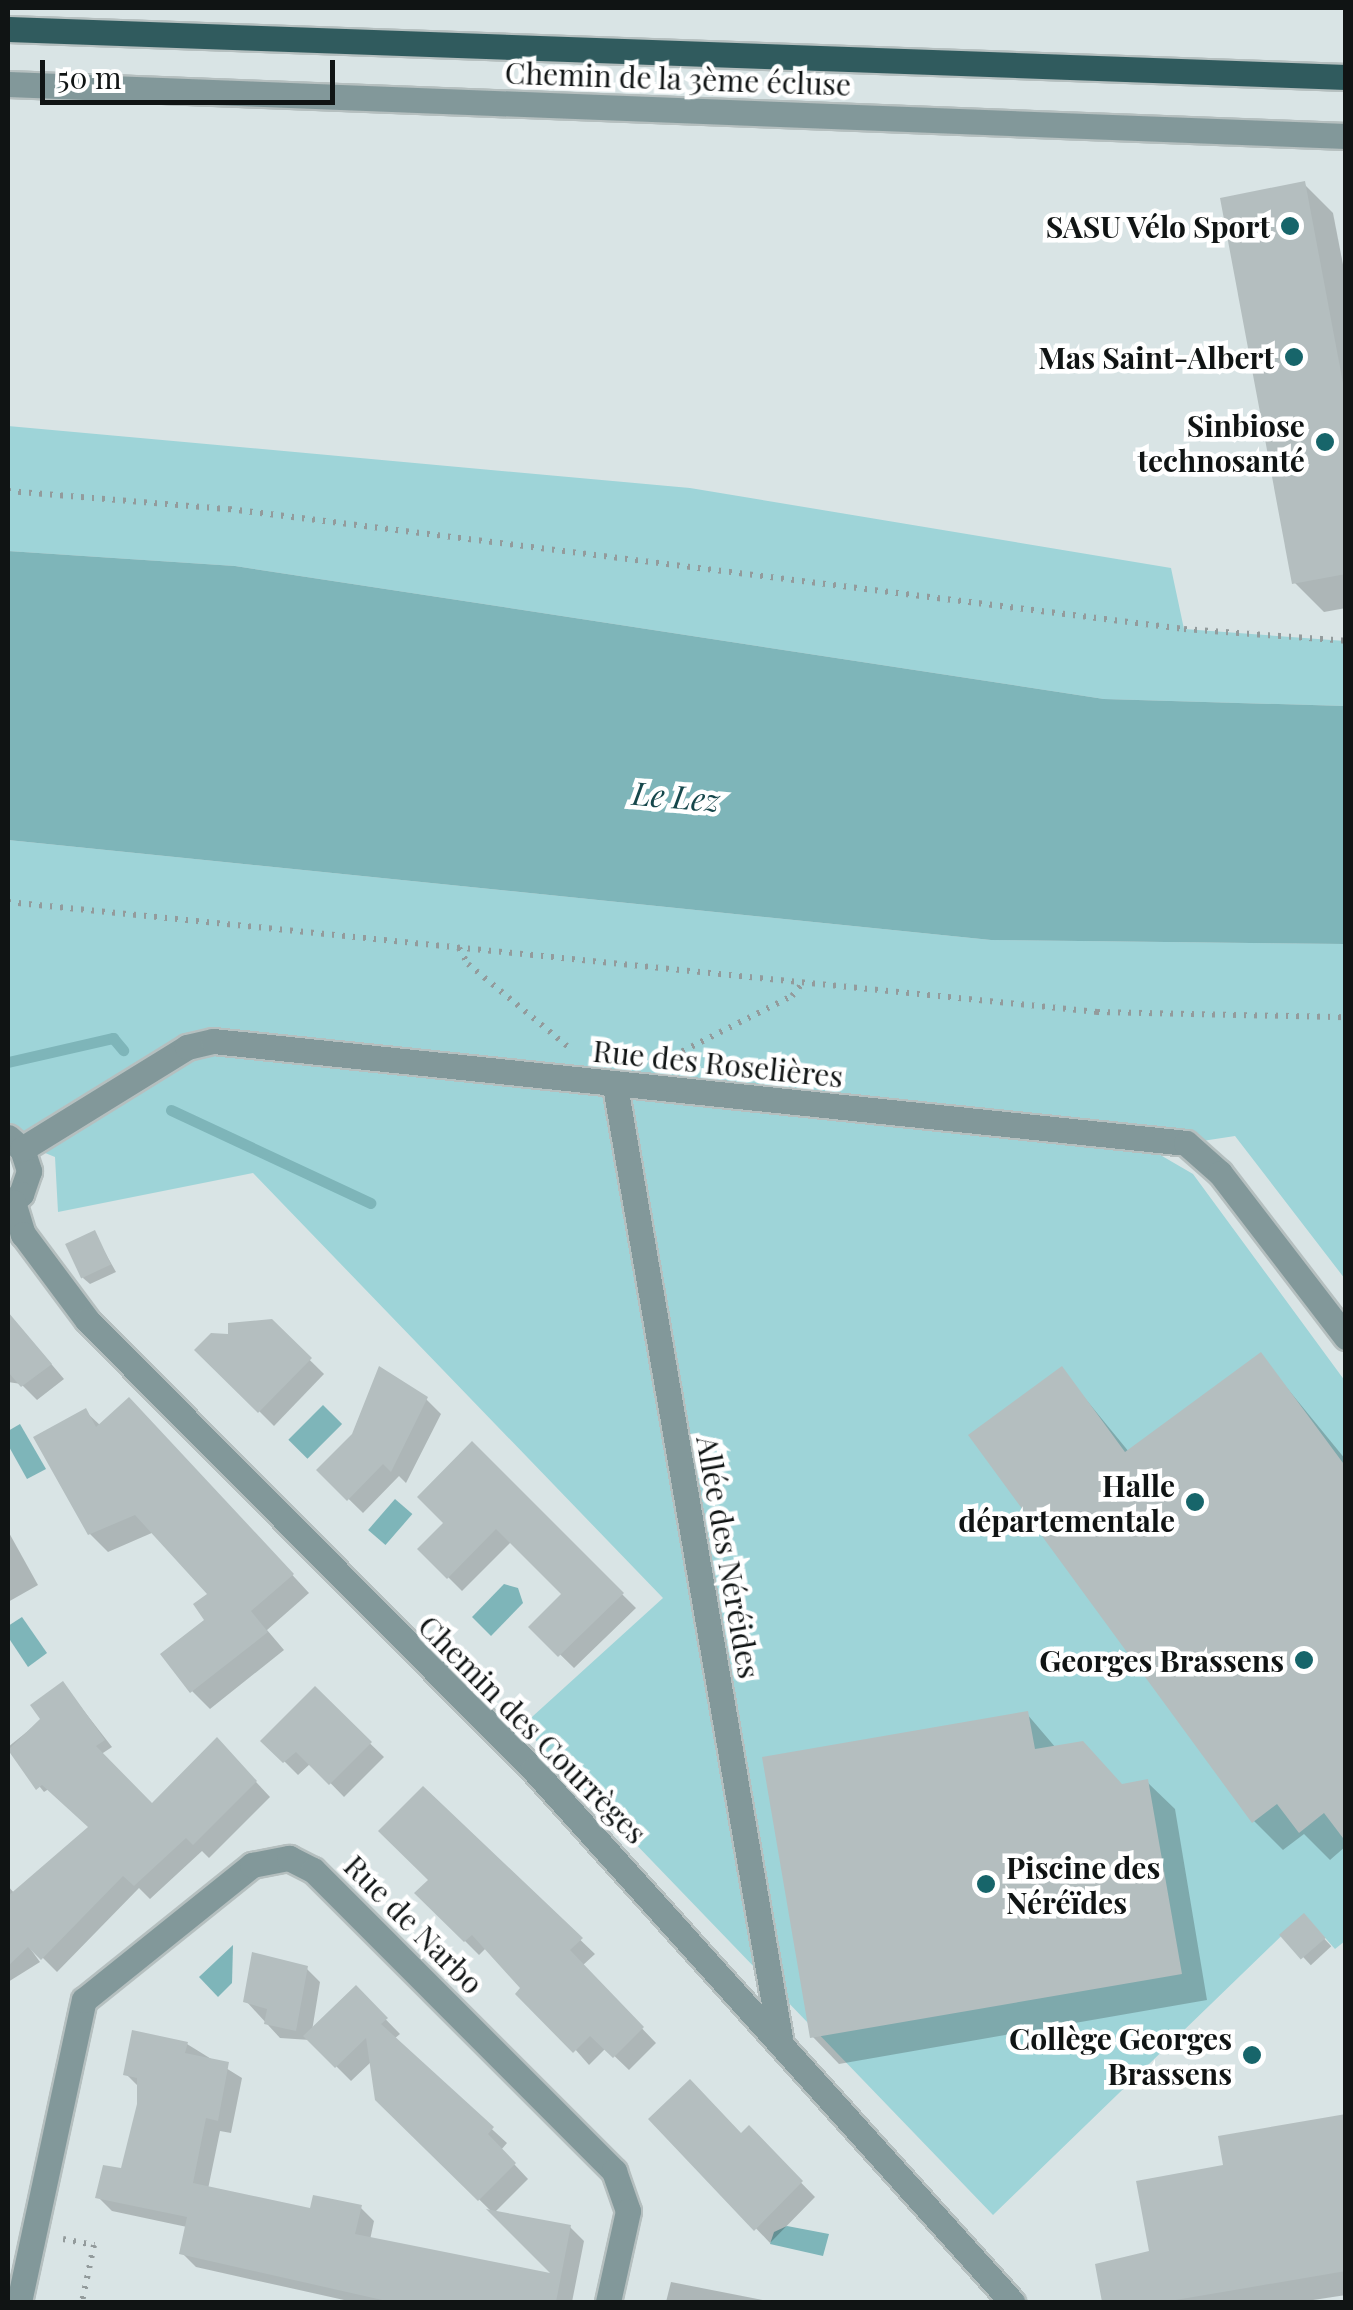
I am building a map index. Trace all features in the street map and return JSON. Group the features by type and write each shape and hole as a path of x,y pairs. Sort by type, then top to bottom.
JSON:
{"main road":[{"path":"8,29 1346,77"}],"street":[{"name":"Chemin de la 3ème écluse","path":"8,84 1346,136"},
{"name":"Rue des Roselières","path":"14,1143 187,1047 212,1041 1186,1143 1220,1173 1346,1337"},
{"name":"Allée des Néréides","path":"615,1086 780,2038"},
{"path":"10,1204 29,1171 14,1143"},
{"name":"Chemin des Courrèges","path":"10,1204 23,1234 87,1320 533,1769 780,2038 1012,2302"},
{"name":"Rue de Narbo","path":"16,2298 84,2000 252,1864 288,1858 313,1870 614,2171 628,2211 608,2302"},
{"path":"16,2298 46,2302"}],"path":[{"path":"8,491 229,508 1184,629 1346,641"},
{"path":"8,902 1097,1012 1346,1017"},
{"path":"460,948 468,964 571,1049"},
{"path":"668,1059 792,996 802,984"}],"shaded area":[{"path":"8,426 690,488 1171,568 1184,629 1345,641 1345,706 1104,699 235,566 8,551"},
{"path":"8,840 991,940 1345,944 1345,1279 1235,1136 1150,1149 1193,1174 1345,1381 1345,1941 1335,1949 1304,1914 993,2215 522,1726 663,1598 253,1173 58,1212 55,1157 8,1138"}],"water":[{"name":"Le Lez","path":"8,551 235,566 1104,699 1345,706 1345,944 991,940 8,840"},
{"path":"323,1405 342,1424 307,1459 288,1440"},
{"path":"20,1424 46,1469 27,1479 8,1445 8,1431"},
{"path":"395,1499 412,1514 385,1545 368,1530"},
{"path":"504,1584 518,1588 523,1603 491,1636 472,1617"},
{"path":"22,1617 47,1653 28,1667 8,1637 8,1626"},
{"path":"233,1945 232,1983 218,1997 199,1977"},
{"path":"787,2226 829,2234 823,2256 770,2244 774,2232"}],"building":[{"name":"Mas Saint-Albert","path":"1305,181 1346,399 1346,574 1292,584 1220,198"},
{"path":"95,1230 111,1264 81,1278 65,1244"},
{"path":"8,1312 52,1364 21,1387 8,1372"},
{"path":"272,1319 312,1358 258,1413 194,1350 211,1333 228,1334 228,1323"},
{"name":"Halle départementale","path":"1261,1352 1346,1467 1346,1842 1324,1813 1299,1833 1277,1804 1252,1823 968,1435 1062,1366 1125,1452"},
{"path":"379,1366 428,1397 391,1472 383,1464 347,1501 316,1470 352,1434"},
{"path":"129,1397 294,1574 251,1611 268,1632 190,1693 160,1654 204,1620 193,1604 207,1594 135,1515 88,1535 33,1437 86,1408 96,1427"},
{"path":"472,1441 624,1593 558,1657 528,1627 561,1594 496,1529 447,1579 417,1549 443,1523 417,1497"},
{"path":"63,1681 105,1740 96,1746 152,1803 217,1737 257,1781 193,1845 186,1838 134,1886 123,1876 41,1960 28,1947 8,1966 8,1896 88,1827 42,1785 36,1790 8,1750 40,1719 30,1705"},
{"path":"315,1686 372,1742 329,1785 296,1752 283,1763 260,1741"},
{"name":"Piscine des Néréïdes","path":"1028,1711 1035,1749 1083,1741 1122,1784 1148,1779 1182,1974 810,2038 762,1757"},
{"path":"423,1786 583,1938 570,1950 644,2027 613,2058 590,2036 573,2053 515,1994 520,1988 472,1935 464,1942 414,1893 428,1880 378,1831"},
{"path":"1304,1913 1326,1938 1301,1960 1279,1935"},
{"path":"252,1952 308,1966 296,2031 264,2024 267,2009 243,2002"},
{"path":"356,1985 388,2018 381,2024 494,2127 488,2134 516,2163 478,2201 375,2100 366,2038 335,2068 303,2036"},
{"path":"132,2030 188,2042 185,2053 229,2062 218,2121 206,2118 193,2183 310,2208 313,2195 362,2205 355,2234 550,2273 486,2209 571,2225 556,2302 391,2302 179,2254 187,2217 95,2198 103,2165 121,2168 137,2104 137,2078 123,2075"},
{"path":"690,2079 741,2133 749,2125 803,2181 754,2231 648,2119"},
{"path":"1346,2114 1346,2271 1164,2302 1102,2302 1095,2264 1149,2251 1136,2181 1223,2165 1218,2136"}],"waterway":[{"path":"8,1062 113,1038 123,1050"},
{"path":"171,1110 370,1203"}],"place":[{"name":"SASU Vélo Sport","path":"1290,226"},
{"name":"Mas Saint-Albert","path":"1294,357"},
{"name":"Sinbiose technosanté","path":"1325,442"},
{"name":"Halle départementale","path":"1195,1502"},
{"name":"Georges Brassens","path":"1304,1660"},
{"name":"Piscine des Néréïdes","path":"986,1884"},
{"name":"Collège Georges Brassens","path":"1252,2055"}]}
